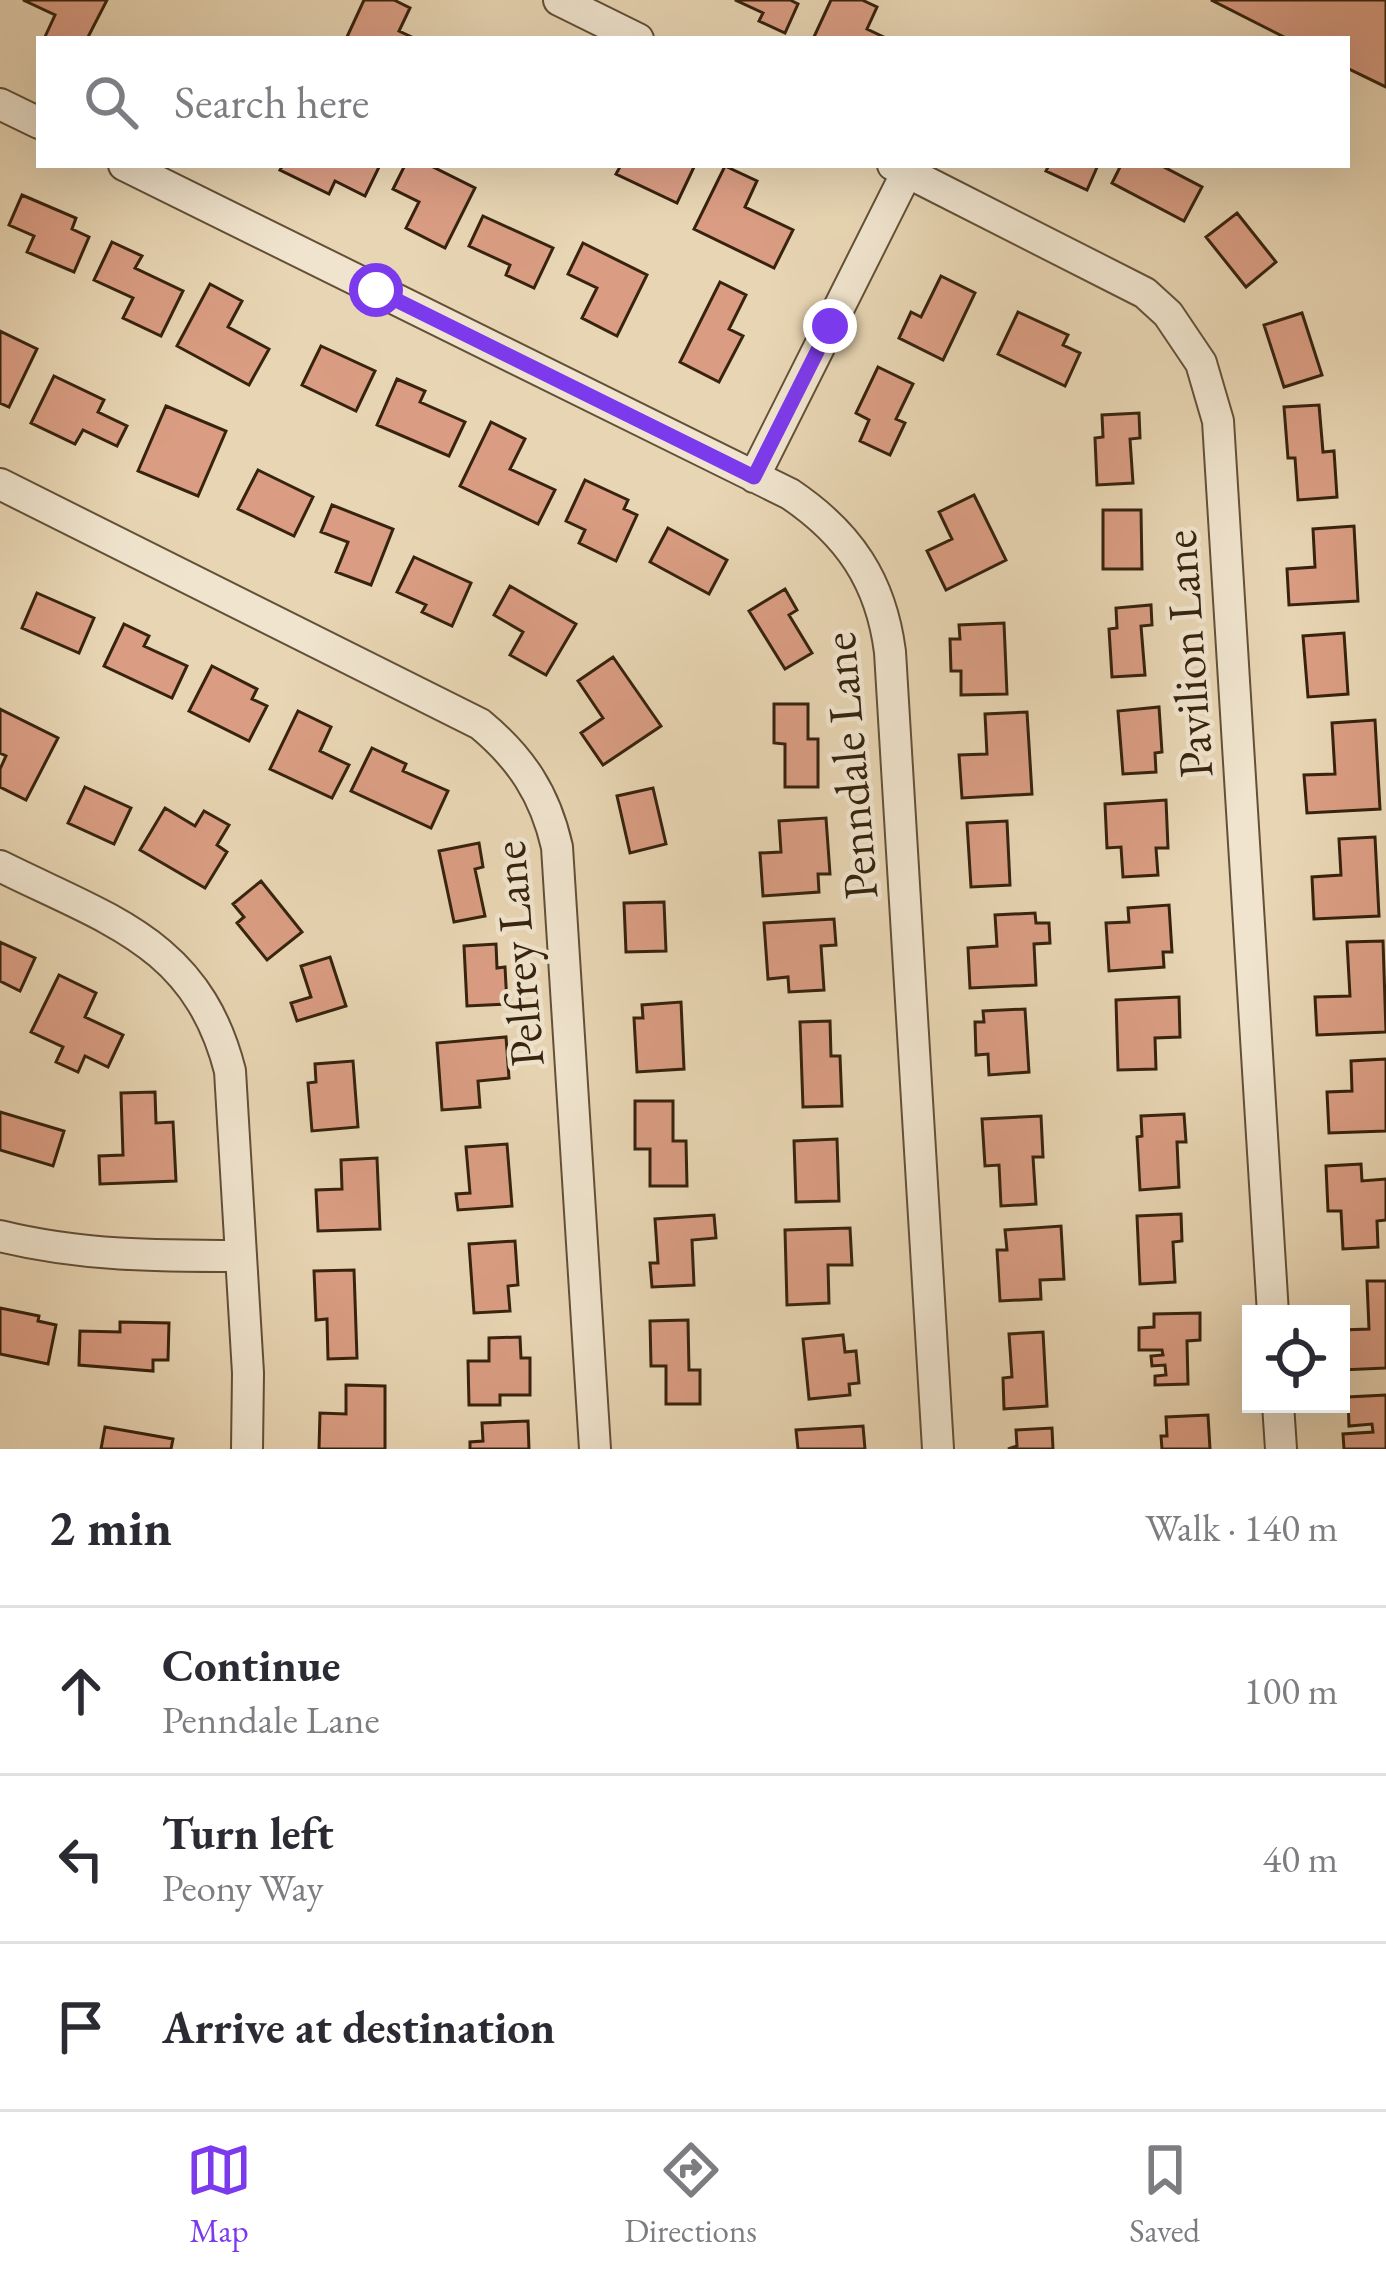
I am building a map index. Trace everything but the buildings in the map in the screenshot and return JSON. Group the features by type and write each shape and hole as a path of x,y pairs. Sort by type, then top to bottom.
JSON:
{"street":[{"path":"559,0 632,36"},
{"path":"0,104 36,122"},
{"name":"Penndale Lane","path":"130,168 804,503 842,536 862,562 886,620 938,1449"},
{"path":"754,477 900,168"},
{"name":"Pavilion Lane","path":"900,168 1145,293 1187,338 1212,392 1218,422 1272,1305"},
{"name":"Pelfrey Lane","path":"0,484 480,724 524,767 550,818 557,847 596,1449"},
{"path":"0,866 142,938 178,968 208,1008 230,1071 248,1373 248,1449"},
{"path":"0,1236 117,1256 241,1256"},
{"path":"1279,1413 1281,1449"}],"route":[{"path":"376,290 754,477 830,326"}]}
